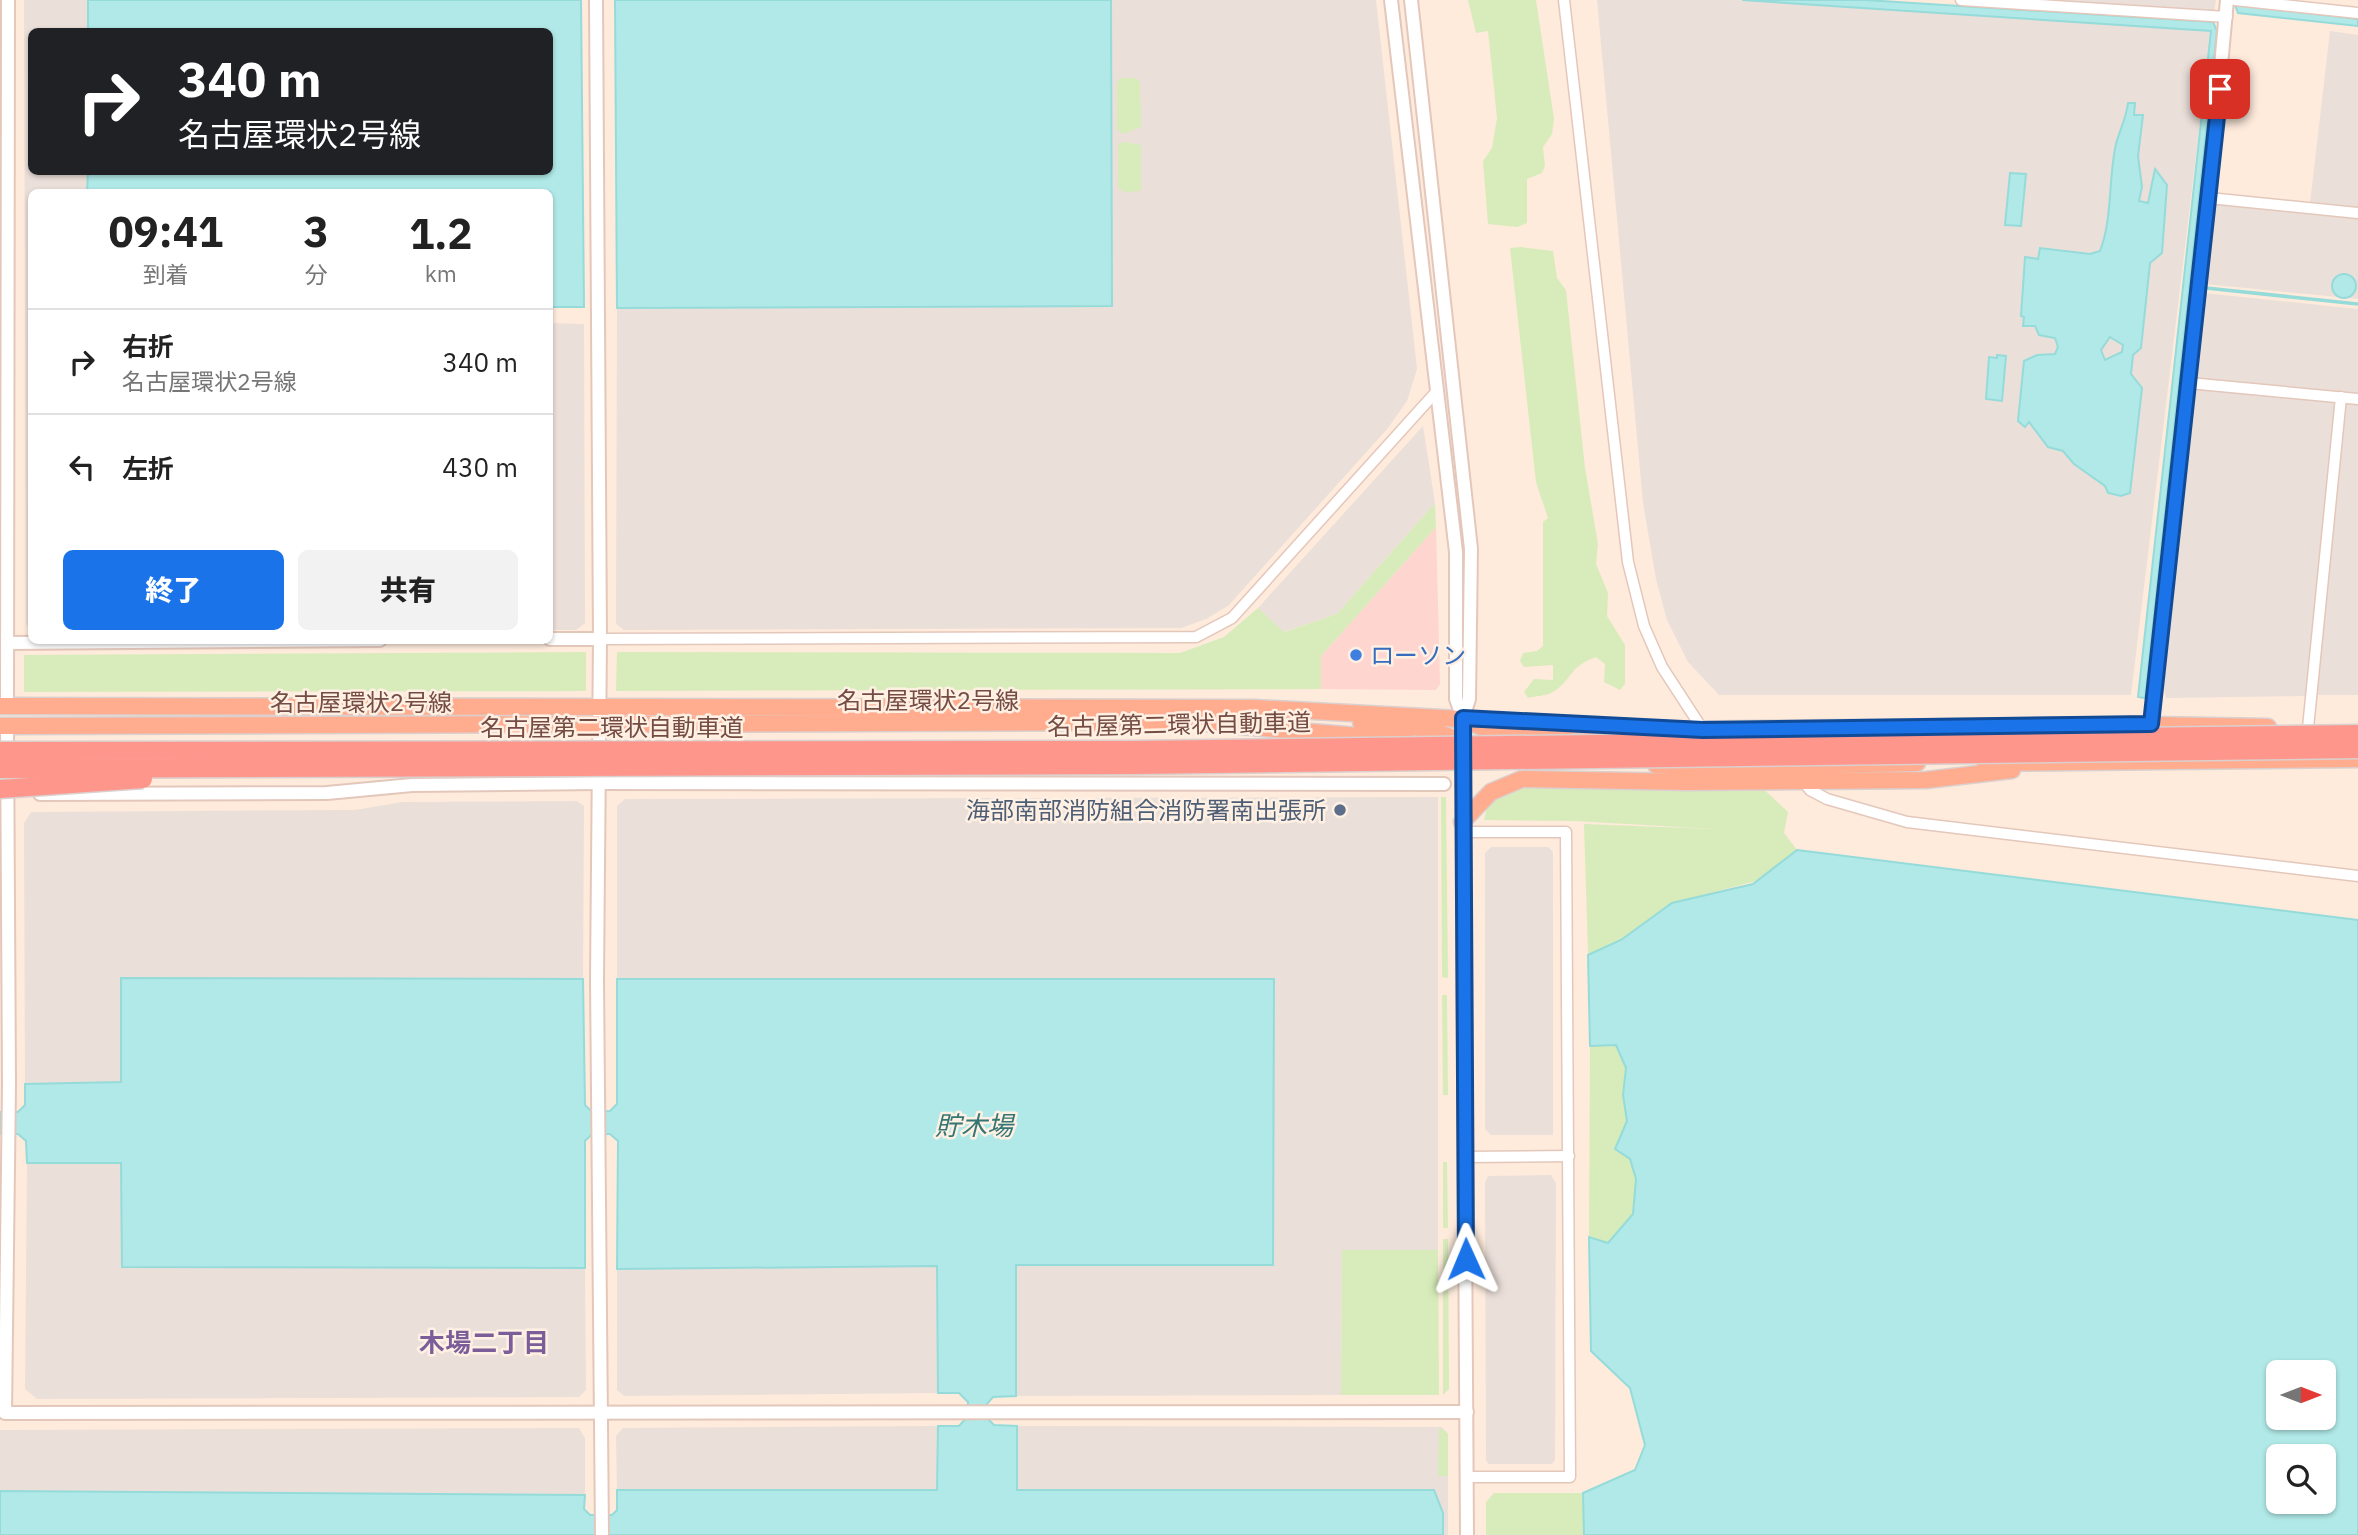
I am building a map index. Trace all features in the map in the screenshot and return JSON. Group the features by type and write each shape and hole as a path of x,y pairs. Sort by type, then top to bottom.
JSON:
{"highway":[{"name":"名古屋環状2号線","path":"4,706 600,705 1300,710 1703,730 2151,724 2358,727"},
{"path":"1300,710 1340,721 1429,730 1462,744"},
{"path":"1463,718 1479,728 1519,734 1666,745 1858,747 1945,763"},
{"name":"名古屋環状2号線","path":"3,726 1207,723 1462,744 1699,768 2358,759"},
{"path":"2238,735 2358,727"},
{"name":"名古屋第二環状自動車道","path":"0,751 1133,750 2358,734"},
{"name":"名古屋第二環状自動車道","path":"247,768 1160,764 2358,749"},
{"path":"1463,827 1491,792 1522,779 1941,779 2056,762"},
{"path":"4,792 247,768"},
{"path":"0,769 247,768"}],"street":[{"path":"4,706 8,643 8,0"},
{"path":"596,0 600,639 598,1168 602,1535"},
{"path":"1391,0 1456,552 1456,699 1463,718"},
{"path":"1410,0 1471,549 1469,699 1463,718 1462,744 1466,1535"},
{"path":"1564,0 1628,562 1644,626 1662,667 1703,730"},
{"path":"1961,0 2227,17"},
{"path":"2151,724 2209,198 2227,0"},
{"path":"2235,0 2358,13"},
{"path":"2209,198 2358,213"},
{"path":"2189,383 2358,399"},
{"path":"553,639 1196,638 1231,618 1436,392"},
{"path":"2308,728 2341,397"},
{"path":"8,643 28,643"},
{"path":"3,726 9,1085 5,1413 1467,1412"},
{"path":"1803,781 1810,790 1827,799 1907,822 2358,876"},
{"path":"4,792 327,793 412,785 600,783 1444,784"},
{"path":"1463,827 1566,832 1569,1156 1570,1477 1467,1477"},
{"path":"1464,1157 1569,1156"}],"shaded area":[{"path":"24,0 88,0 88,28 28,28 28,175 88,175 87,189 28,189 28,626"},
{"path":"1111,0 1376,0 1417,369 1407,401 1388,428 1228,606 1206,619 1181,628 624,630 616,624 617,308 1112,306"},
{"path":"1597,0 1736,0 2211,31 2131,695 1719,695 1688,662 1667,620 1656,579 1643,503"},
{"path":"2009,0 2216,0 2214,12"},
{"path":"2330,31 2358,35 2358,208 2310,203"},
{"path":"2214,202 2358,217 2358,299 2205,284"},
{"path":"2204,293 2358,309 2358,395 2194,380"},
{"path":"553,323 584,324 585,623 576,630 553,630"},
{"path":"2194,387 2335,402 2305,696 2166,698 2162,680"},
{"path":"2345,402 2358,403 2358,695 2315,695"},
{"path":"1423,426 1435,503 1337,614 1283,632 1258,608"},
{"path":"1436,527 1440,684 1436,690 1321,689 1321,656"},
{"path":"1438,797 1438,1250 1342,1250 1341,1395 1016,1396 1016,1265 1273,1264 1273,979 617,979 617,806 625,799"},
{"path":"577,801 584,806 583,979 121,978 121,1083 25,1084 24,823 31,812 355,810 403,802"},
{"path":"1491,847 1548,847 1553,852 1553,1135 1491,1135 1485,1129 1485,853"},
{"path":"27,1163 121,1163 122,1267 585,1268 586,1390 579,1397 37,1399 25,1389"},
{"path":"1551,1175 1556,1183 1555,1460 1552,1464 1489,1464 1486,1461 1485,1182 1488,1176"},
{"path":"937,1266 938,1393 624,1396 617,1390 617,1269"},
{"path":"938,1426 938,1490 617,1490 616,1436 623,1428"},
{"path":"1017,1426 1442,1427 1448,1434 1448,1535 1443,1535 1443,1513 1016,1490"},
{"path":"579,1428 585,1438 585,1495 0,1491 0,1430"}],"green space":[{"path":"1468,0 1536,0 1554,119 1552,134 1543,147 1545,166 1542,173 1527,179 1527,223 1517,227 1488,224 1483,161 1492,148 1497,118 1488,31 1476,33"},
{"path":"1120,78 1136,78 1140,82 1141,127 1123,134 1117,129 1117,83"},
{"path":"1124,142 1141,145 1141,191 1125,192 1118,188 1118,144"},
{"path":"1510,248 1553,251 1557,278 1566,290 1585,468 1598,544 1596,564 1608,593 1607,616 1625,645 1625,684 1620,690 1604,682 1605,664 1596,657 1580,665 1551,693 1528,698 1524,692 1534,679 1553,680 1553,665 1524,667 1520,661 1523,653 1537,651 1543,646 1543,522 1548,518 1536,482"},
{"path":"1435,503 1436,527 1321,656 1321,689 616,691 617,652 1180,653 1224,637 1258,608 1284,632 1337,614"},
{"path":"586,652 586,691 24,692 24,655"},
{"path":"1700,773 1757,783 1788,812 1784,833 1797,850 1756,881 1672,903 1621,940 1588,955 1584,824 1714,829 1575,821 1484,820 1489,800 1537,774"},
{"path":"1441,797 1446,797 1448,978 1442,977"},
{"path":"1442,995 1447,995 1448,1095 1443,1095"},
{"path":"1616,1045 1626,1068 1623,1095 1627,1121 1615,1149 1630,1159 1636,1179 1633,1214 1608,1243 1589,1237 1590,1046"},
{"path":"1443,1162 1447,1162 1448,1228 1443,1228"},
{"path":"1443,1239 1448,1239 1449,1389 1443,1395"},
{"path":"1342,1250 1438,1250 1439,1395 1341,1395"},
{"path":"1439,1427 1448,1434 1448,1476 1438,1476"},
{"path":"1494,1493 1583,1493 1584,1535 1486,1535 1486,1502"}],"water":[{"path":"88,0 581,0 584,307 553,307 553,189 87,189 88,175 553,175 553,28 88,28"},
{"path":"615,0 1111,0 1112,306 617,308"},
{"path":"1742,0 1866,0 2213,22 2217,31 2145,698 2138,697 2211,31"},
{"path":"2235,5 2358,19 2358,26 2238,13"},
{"path":"2128,103 2135,103 2134,115 2143,115 2138,156 2142,187 2139,201 2148,203 2155,169 2167,185 2162,253 2150,263 2141,348 2133,355 2131,374 2142,388 2130,493 2121,496 2108,493 2105,486 2074,464 2063,451 2048,447 2029,422 2025,427 2018,421 2024,361 2037,355 2055,354 2058,347 2055,338 2039,335 2035,326 2023,326 2024,317 2021,316 2025,257 2038,259 2040,248 2090,254 2100,251 2107,225 2116,144","holes":["2110,337 2123,345 2122,352 2105,360 2101,350"]},
{"path":"2010,173 2026,174 2021,226 2005,225"},
{"path":"2344,274 2353,277 2356,286 2353,295 2344,298 2335,295 2332,286 2335,277"},
{"path":"1997,355 2006,356 2002,401 1986,399 1989,357 1997,358"},
{"path":"1797,850 2358,920 2358,1535 1584,1535 1583,1493 1635,1470 1645,1445 1630,1388 1591,1351 1589,1237 1608,1243 1633,1214 1636,1179 1630,1159 1615,1149 1627,1121 1623,1095 1626,1068 1616,1045 1590,1046 1588,955 1621,940 1672,903 1753,884"},
{"name":"貯木場","path":"121,978 583,979 585,1105 592,1112 610,1111 617,1104 617,979 1274,979 1273,1265 1016,1265 1016,1396 993,1397 986,1405 987,1418 994,1425 1017,1426 1017,1490 1434,1490 1443,1513 1443,1535 0,1535 0,1491 585,1495 584,1509 590,1515 612,1515 617,1510 617,1490 937,1490 938,1426 959,1426 967,1417 968,1402 959,1393 938,1393 937,1266 617,1269 618,1141 610,1134 592,1134 585,1141 585,1268 122,1267 121,1163 27,1163 26,1141 18,1134 0,1134 0,1112 18,1112 25,1105 25,1084 121,1082"}],"waterway":[{"path":"2206,288 2358,304"}],"place":[{"name":"ローソン","path":"1356,655"},
{"name":"海部南部消防組合消防署南出張所","path":"1340,810"}],"district":[{"name":"木場二丁目","path":"484,1342"}],"route":[{"path":"1466,1259 1463,718 1664,730 2151,724 2220,89"}]}
